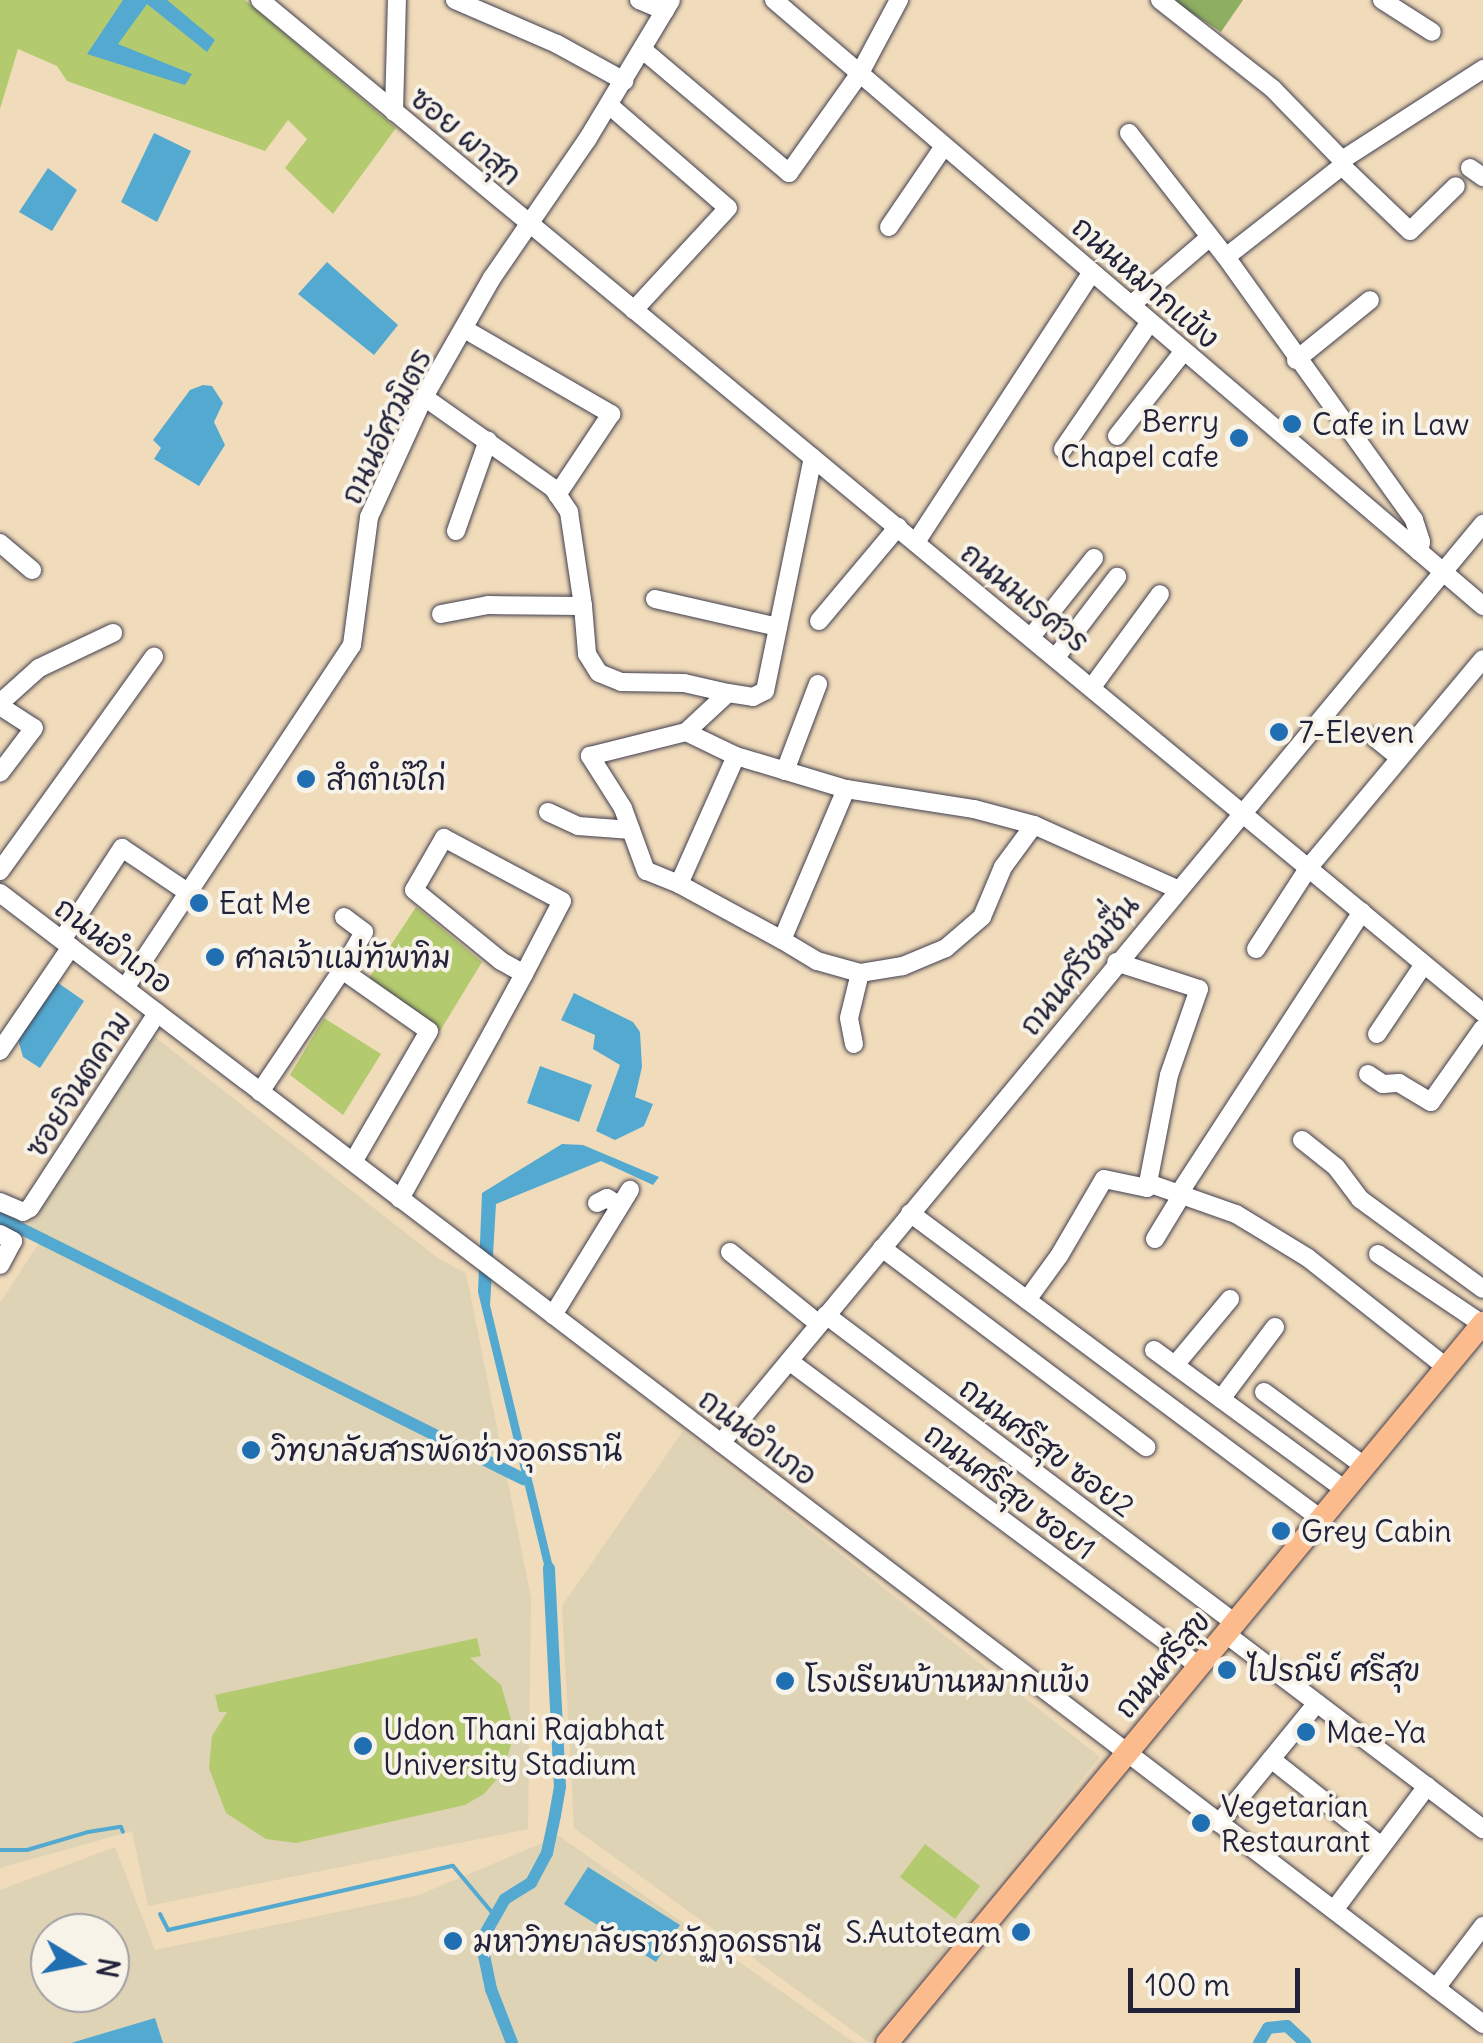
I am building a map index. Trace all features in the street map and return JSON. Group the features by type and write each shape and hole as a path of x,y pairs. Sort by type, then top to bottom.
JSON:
{"main road":[{"name":"ถนนศรีสุข","path":"888,2043 1482,1324"}],"street":[{"name":"ซอย ผาสุก","path":"260,0 530,225"},
{"path":"394,112 397,0"},
{"path":"455,0 557,44 624,81"},
{"path":"639,0 668,6"},
{"name":"ถนนหมากแข้ง","path":"774,0 793,7 860,73 944,146 1483,606"},
{"path":"643,50 789,172 860,73 899,0"},
{"path":"1160,0 1273,89 1410,231 1456,186"},
{"path":"1382,0 1432,32"},
{"name":"ถนนอัศวมิตร","path":"125,988 352,644 369,517 424,396 466,330 492,278 609,105 668,6"},
{"path":"1226,257 1342,163 1483,69"},
{"path":"609,105 728,208 634,310"},
{"path":"1128,132 1226,257 1414,520 1421,542 1419,552"},
{"path":"890,227 944,146"},
{"name":"ถนนนเรศวร","path":"530,225 1483,1013"},
{"path":"1131,305 1210,236"},
{"path":"916,542 1092,272"},
{"path":"1296,360 1370,300"},
{"path":"1063,449 1150,322"},
{"path":"466,330 610,414 558,495"},
{"path":"1116,436 1184,350"},
{"path":"424,396 558,495 570,512 586,654 599,673 622,682 684,683 753,697 765,691 813,458"},
{"path":"456,531 488,440"},
{"name":"ถนนศรีชมชื่น","path":"721,1443 1177,888 1483,524"},
{"path":"819,621 898,527"},
{"path":"0,543 32,570"},
{"path":"1031,637 1094,558"},
{"path":"1056,658 1117,576"},
{"path":"1092,687 1160,594"},
{"path":"655,599 778,627"},
{"path":"441,614 488,605 583,606"},
{"path":"0,772 34,728 0,705 39,668 113,633"},
{"path":"0,871 154,657"},
{"path":"1256,949 1308,867 1483,659"},
{"path":"785,771 818,684"},
{"path":"728,693 686,732 590,756 623,808 646,871 678,884 817,960 860,973 917,960 946,948 982,918 1003,867 1034,825"},
{"path":"686,732 736,756 846,789 974,810 1034,825 1177,888"},
{"path":"1374,737 1399,757"},
{"path":"678,884 736,756"},
{"path":"782,940 846,789"},
{"path":"548,812 578,826 631,830"},
{"path":"400,1199 524,974 562,902 444,838 414,890 501,961 524,974"},
{"path":"0,1050 122,848 189,892"},
{"name":"ถนนอำเภอ","path":"0,893 1483,2024"},
{"path":"1155,1239 1181,1192 1362,912"},
{"path":"260,1092 364,932 344,917"},
{"path":"1027,1300 1060,1256 1104,1179 1148,1188 1169,1075 1199,989 1116,962"},
{"path":"1377,1034 1424,964"},
{"path":"342,970 428,1031 352,1162"},
{"path":"854,1044 849,1018 860,973"},
{"name":"ซอยจินตคาม","path":"0,1202 22,1212 30,1208 157,1013"},
{"path":"1368,1074 1383,1084 1399,1083 1431,1102 1483,1028"},
{"path":"1302,1140 1336,1167 1360,1199 1483,1289"},
{"path":"1148,1183 1236,1214 1308,1258 1446,1367"},
{"path":"553,1315 625,1198 607,1198 598,1203"},
{"path":"910,1213 1321,1519"},
{"path":"0,1234 14,1241 0,1264"},
{"path":"882,1248 1146,1447"},
{"name":"ถนนศรีสุข ซอย2","path":"730,1252 1230,1628 1317,1703 1483,1829"},
{"path":"1378,1254 1482,1324"},
{"path":"1175,1365 1230,1298"},
{"path":"1222,1400 1275,1326"},
{"path":"1154,1350 1344,1490"},
{"name":"ถนนศรีสุข ซอย1","path":"789,1360 1199,1666"},
{"path":"1264,1392 1364,1466"},
{"path":"1219,1823 1317,1703"},
{"path":"1272,1759 1381,1846"},
{"path":"1334,1910 1427,1786"},
{"path":"1436,1988 1483,1926"}],"shaded area":[{"name":"วิทยาลัยสารพัดช่างอุดรธานี","path":"146,1030 439,1259 466,1273 531,1598 528,1829 148,1906 132,1831 0,1868 0,1303 39,1243 25,1232"},
{"name":"โรงเรียนบ้านหมากแข้ง","path":"683,1431 1100,1757 870,2043 574,1828 562,1606"},
{"name":"มหาวิทยาลัยราชภัฏอุดรธานี","path":"559,1836 855,2043 0,2043 0,1890 115,1847 155,1950 419,1895"}],"green space":[{"path":"0,0 245,0 396,128 333,214 285,168 307,139 288,120 265,151 67,81 57,66 18,49 0,109"},
{"path":"1172,0 1243,0 1221,32"},
{"path":"416,907 482,962 440,1031 368,980"},
{"path":"324,1018 381,1054 343,1115 290,1075"},
{"path":"477,1638 481,1656 470,1658 501,1685 515,1733 502,1773 484,1794 465,1805 296,1843 266,1839 226,1813 209,1768 212,1736 227,1712 219,1712 215,1695"},
{"path":"925,1844 980,1886 955,1919 900,1877"}],"water":[{"path":"123,0 167,0 215,40 207,52 147,4 118,44 192,74 185,85 87,54"},
{"path":"154,133 191,151 157,222 121,202"},
{"path":"48,168 77,190 52,231 19,212"},
{"path":"327,262 398,325 374,355 298,294"},
{"path":"212,386 223,403 214,422 225,445 199,486 154,459 161,448 153,440 190,390"},
{"path":"54,980 84,1001 40,1068 23,1057 17,1036"},
{"path":"574,993 633,1022 640,1032 642,1067 635,1097 653,1104 644,1126 615,1140 596,1131 620,1065 593,1049 595,1035 561,1020"},
{"path":"540,1066 592,1085 579,1122 527,1103"},
{"path":"562,1144 583,1145 659,1177 653,1185 601,1161 496,1204 490,1305 553,1567 545,1569 478,1292 482,1193"},
{"path":"588,1867 680,1925 656,1962 564,1904"},
{"path":"155,2018 163,2043 71,2043"}],"waterway":[{"path":"0,1218 523,1479"},
{"path":"512,2043 491,1989 481,1941 505,1899 531,1883 547,1853 555,1815 560,1787 549,1568"},
{"path":"0,1850 27,1850 121,1827 123,1832"},
{"path":"160,1914 168,1930 453,1866 495,1916"},
{"path":"1259,2043 1268,2028 1287,2026 1305,2043"}],"place":[{"name":"Cafe in Law","path":"1292,424"},
{"name":"Berry Chapel cafe","path":"1239,438"},
{"name":"7-Eleven","path":"1279,732"},
{"name":"สำตำเจ๊ใก่","path":"306,779"},
{"name":"Eat Me","path":"199,903"},
{"name":"ศาลเจ้าแม่ทัพทิม","path":"215,957"},
{"name":"วิทยาลัยสารพัดช่างอุดรธานี","path":"251,1450"},
{"name":"Grey Cabin","path":"1281,1531"},
{"name":"ไปรณีย์ ศรีสุข","path":"1227,1670"},
{"name":"โรงเรียนบ้านหมากแข้ง","path":"785,1681"},
{"name":"Mae-Ya","path":"1306,1732"},
{"name":"Udon Thani Rajabhat University Stadium","path":"363,1746"},
{"name":"Vegetarian Restaurant","path":"1201,1823"},
{"name":"S.Autoteam","path":"1021,1932"},
{"name":"มหาวิทยาลัยราชภัฏอุดรธานี","path":"453,1941"}]}
